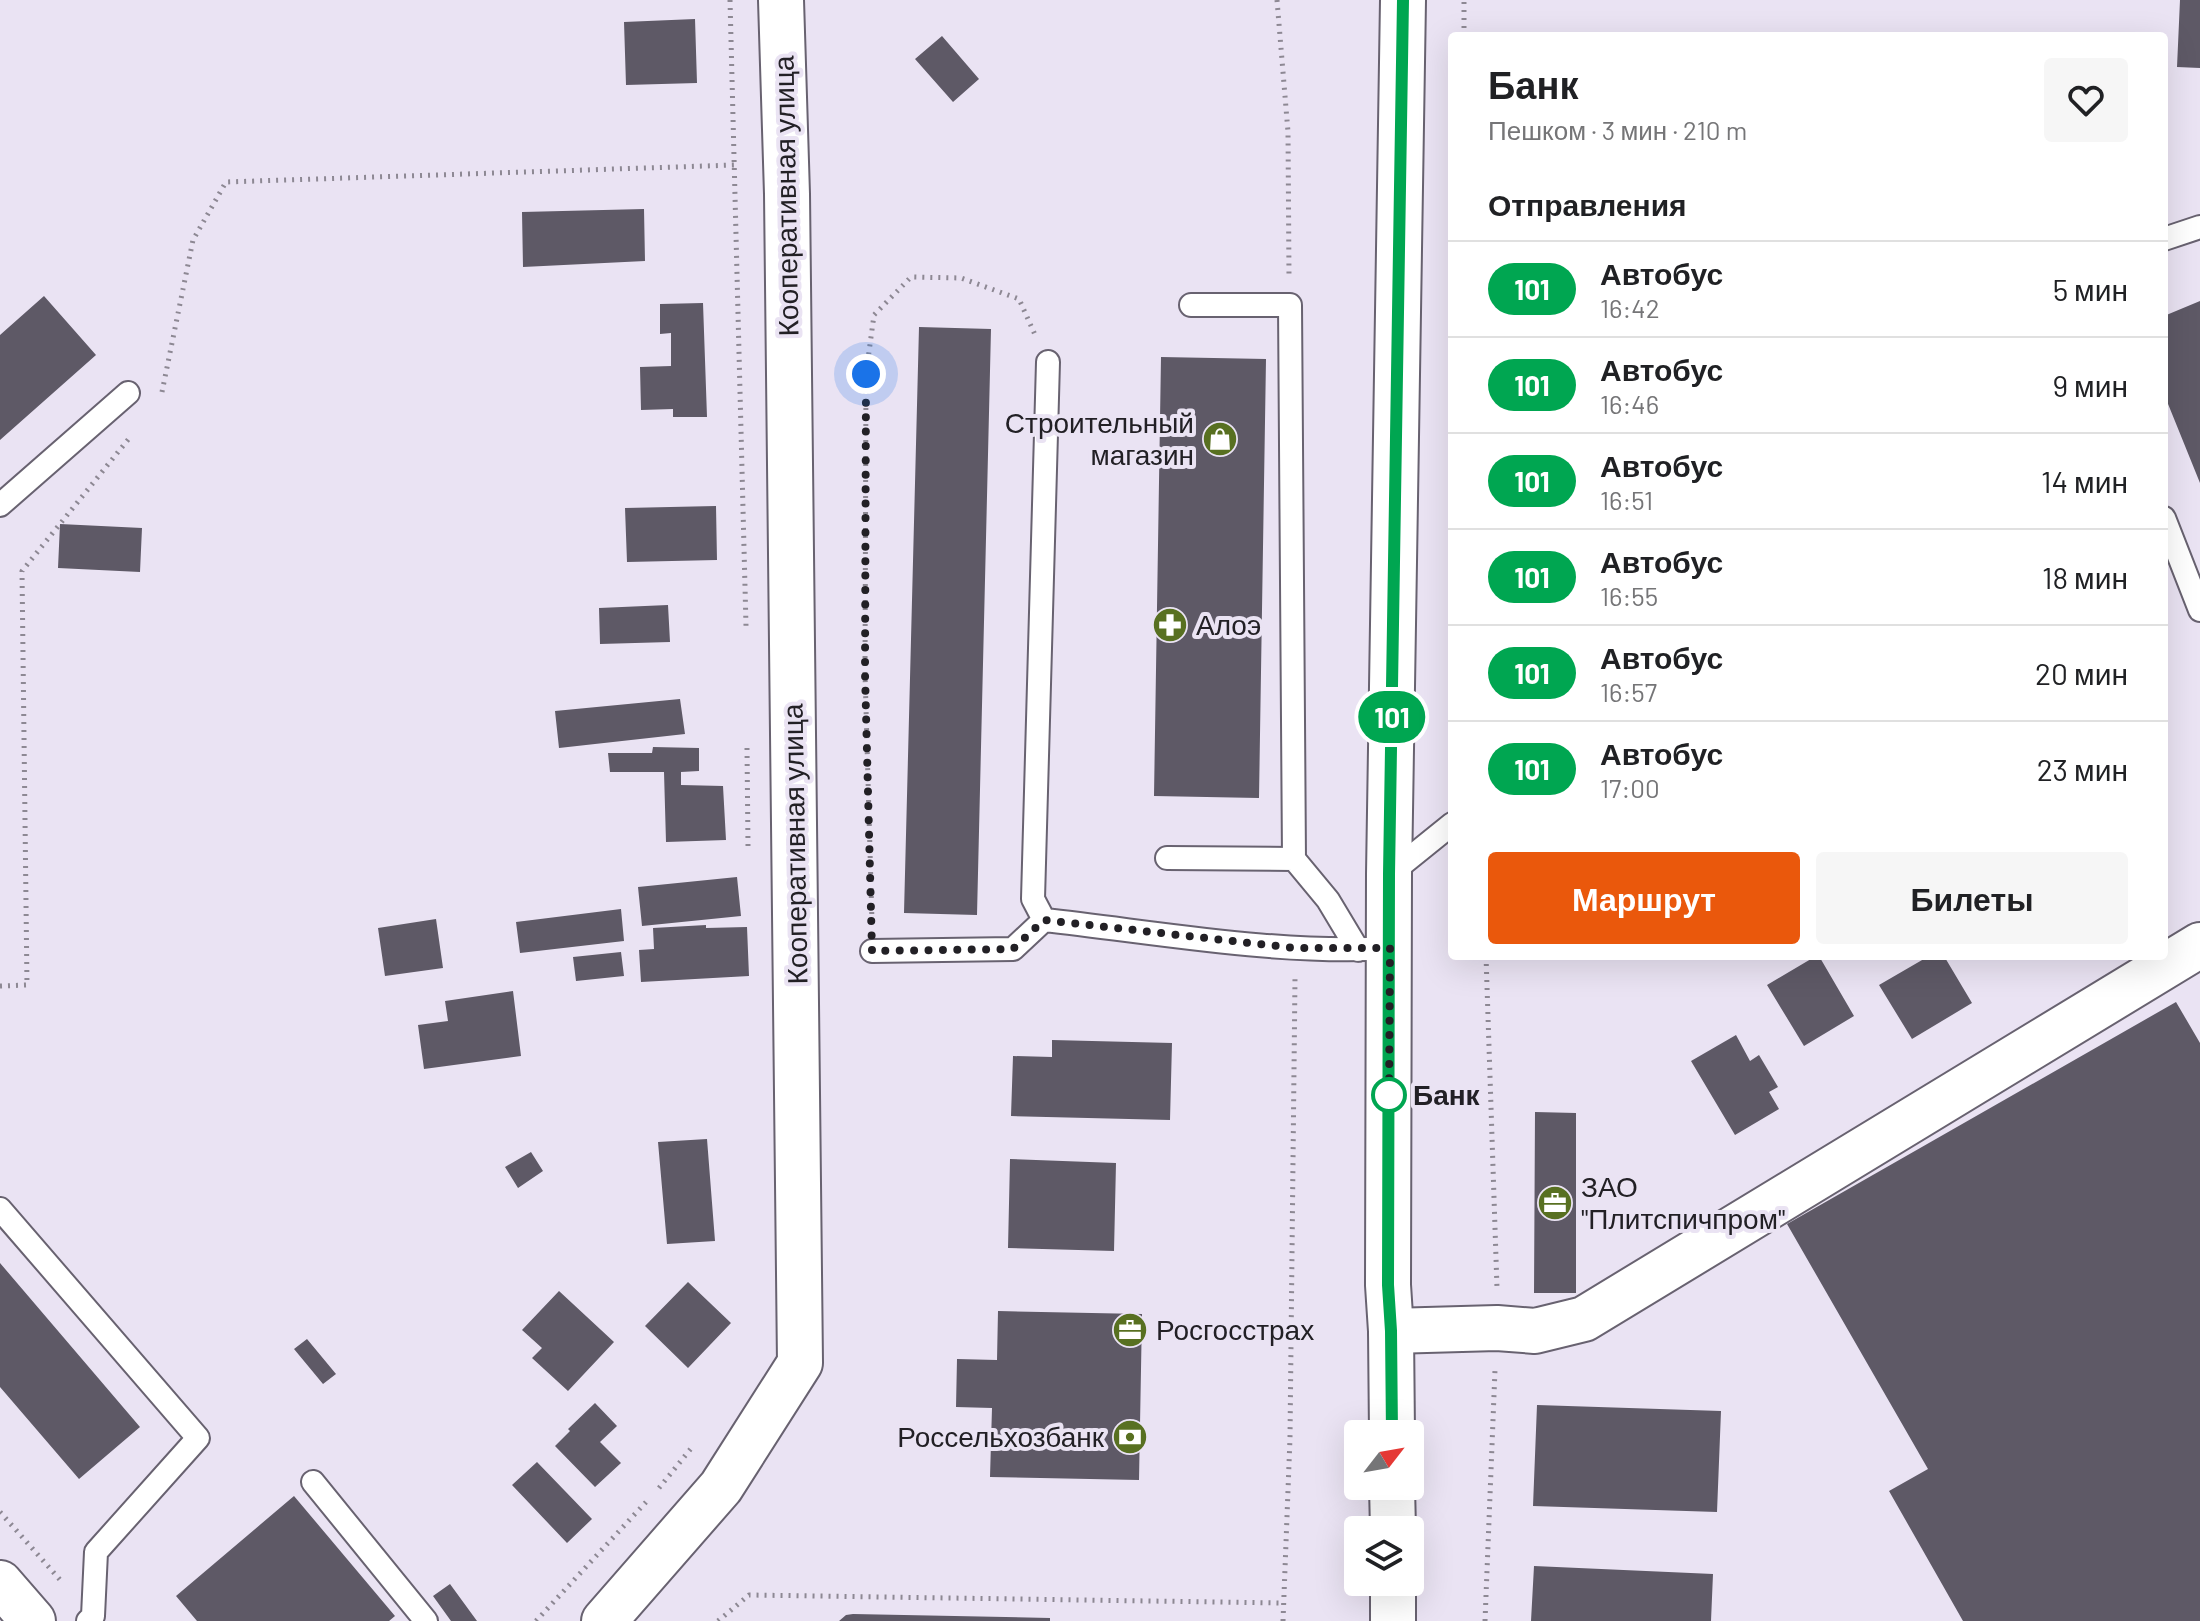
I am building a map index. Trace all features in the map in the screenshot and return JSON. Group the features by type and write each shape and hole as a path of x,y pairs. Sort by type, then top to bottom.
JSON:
{"street":[{"name":"Кооперативная улица","path":"604,1621 721,1487 800,1363 787,194 781,0"},
{"path":"1392,1420 1391,1331 1374,949 1389,874 1403,0"},
{"path":"1391,1331 1497,1328 1535,1331 1584,1319 2200,945"},
{"path":"0,1583 33,1621"},
{"path":"1393,1596 1393,1621"}],"lane":[{"path":"2168,238 2200,227"},
{"path":"1191,305 1290,305 1294,859 1374,949"},
{"path":"1044,920 1033,899 1048,362"},
{"path":"0,505 128,393"},
{"path":"2168,528 2200,610"},
{"path":"1389,874 1448,827"},
{"path":"1167,858 1294,859"},
{"path":"872,951 1013,949 1044,920 1295,948 1374,949"},
{"path":"0,1209 198,1438 96,1552 90,1619"},
{"path":"313,1482 426,1621"}],"path":[{"path":"730,0 742,576 746,629"},
{"path":"1277,0 1288,132 1290,305"},
{"path":"1464,0 1464,32"},
{"path":"160,401 193,240 226,182 735,165"},
{"path":"872,951 865,673 866,374 874,315 911,277 961,278 1019,299 1048,362"},
{"path":"0,986 27,985 22,571 140,425"},
{"path":"747,747 748,851"},
{"path":"1283,1621 1290,1438 1295,948"},
{"path":"536,1621 655,1493 699,1438"},
{"path":"0,1512 90,1619"},
{"path":"718,1621 749,1595 1283,1603"}],"building":[{"path":"2180,0 2200,0 2200,68 2177,67"},
{"path":"695,19 697,83 626,85 624,22"},
{"path":"942,36 979,79 953,102 915,59"},
{"path":"644,209 645,261 523,267 522,212"},
{"path":"44,296 96,355 0,440 0,335"},
{"path":"2200,301 2200,483 2168,404 2168,314"},
{"path":"703,303 707,417 673,417 673,409 641,410 640,367 671,366 671,333 660,334 660,304"},
{"path":"919,327 991,329 977,915 904,913"},
{"path":"1161,357 1266,359 1259,798 1154,796"},
{"path":"716,506 717,560 627,562 625,508"},
{"path":"60,524 142,528 140,572 58,568"},
{"path":"668,605 670,642 600,644 599,608"},
{"path":"680,699 685,734 559,748 555,711"},
{"path":"653,747 699,748 699,771 681,772 681,785 723,786 726,840 666,842 664,772 610,772 608,753 652,753"},
{"path":"737,877 741,916 642,926 638,887"},
{"path":"621,909 624,941 520,953 516,922"},
{"path":"436,919 443,968 385,976 378,928"},
{"path":"706,925 706,928 747,927 749,976 641,982 639,950 654,949 653,928"},
{"path":"621,952 624,976 576,981 573,957"},
{"path":"1809,960 1821,960 1854,1016 1804,1046 1767,985"},
{"path":"1922,960 1946,960 1972,1003 1912,1039 1879,985"},
{"path":"513,991 521,1056 424,1069 418,1025 448,1021 445,1001"},
{"path":"2176,1002 2200,1043 2200,1621 1963,1621 1889,1491 1928,1469 1787,1224"},
{"path":"1736,1035 1750,1061 1759,1055 1778,1087 1769,1092 1779,1109 1735,1135 1691,1061"},
{"path":"1052,1040 1172,1043 1170,1120 1011,1116 1013,1056 1052,1057"},
{"name":"ЗАО \"Плитспичпром\"","path":"1535,1112 1576,1113 1576,1293 1534,1293"},
{"path":"707,1139 715,1241 667,1244 658,1142"},
{"path":"531,1152 543,1171 518,1188 505,1167"},
{"path":"1010,1159 1116,1163 1114,1251 1008,1248"},
{"path":"0,1263 140,1427 79,1479 0,1387"},
{"path":"688,1282 731,1323 688,1368 645,1326"},
{"path":"559,1291 614,1342 568,1391 532,1358 542,1348 522,1330"},
{"path":"998,1311 1142,1314 1139,1480 990,1477 992,1408 956,1407 957,1359 997,1360"},
{"path":"307,1339 336,1374 323,1384 294,1349"},
{"path":"595,1403 617,1426 600,1442 621,1463 595,1487 555,1446"},
{"path":"1537,1405 1721,1411 1717,1512 1533,1506"},
{"path":"537,1462 592,1519 567,1543 512,1485"},
{"path":"294,1496 395,1616 389,1621 197,1621 176,1596"},
{"path":"1534,1566 1713,1574 1711,1621 1531,1621"},
{"path":"450,1584 477,1621 451,1621 433,1596"},
{"path":"853,1614 1050,1618 1050,1621 839,1621"}],"bus line":[{"name":"101","path":"1392,1420 1388,1285 1389,874 1403,0"}],"place":[{"name":"Строительный магазин","path":"1220,439"},
{"name":"Алоэ","path":"1170,625"},
{"name":"Банк","path":"1389,1095"},
{"name":"ЗАО \"Плитспичпром\"","path":"1555,1203"},
{"name":"Росгосстрах","path":"1130,1330"},
{"name":"Россельхозбанк","path":"1130,1437"}],"route":[{"path":"866,374 865,673 872,951 1013,949 1044,920 1295,948 1390,948 1389,1101 1389,1095"}]}
